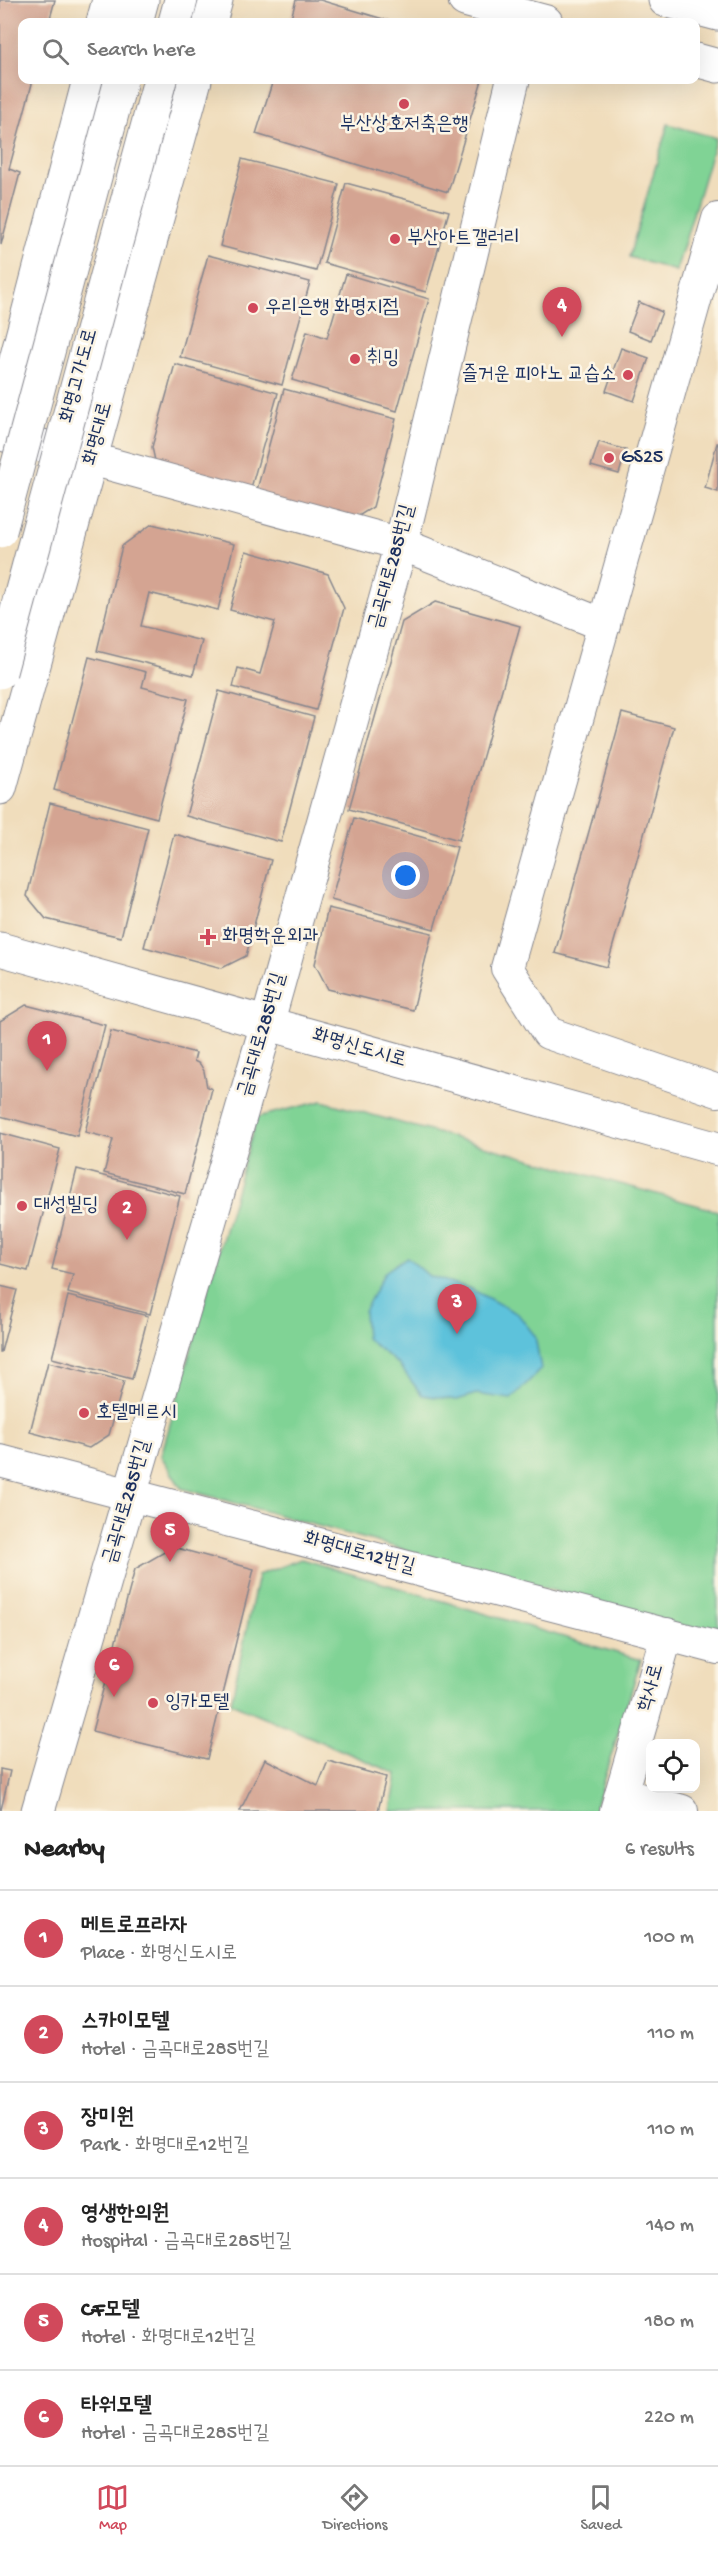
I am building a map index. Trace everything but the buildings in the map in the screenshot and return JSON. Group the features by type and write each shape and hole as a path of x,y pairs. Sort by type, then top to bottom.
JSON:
{"main road":[{"path":"105,18 109,0"},
{"path":"137,18 142,0"},
{"path":"176,18 181,0"},
{"path":"211,18 216,0"},
{"path":"465,0 523,18"},
{"path":"664,0 718,14"},
{"path":"700,61 718,66"},
{"path":"0,422 88,84"},
{"name":"화명고가도로","path":"0,531 120,84"},
{"name":"화명고가도로","path":"0,672 159,84"},
{"name":"화명대로","path":"0,788 194,84"},
{"name":"금곡대로285번길","path":"38,1811 267,1024 401,544 512,84"},
{"name":"화명신도시로","path":"0,949 718,1149"}],"street":[{"path":"718,219 507,968 548,1033 718,1091"},
{"path":"0,434 401,544 604,625"},
{"name":"화명대로12번길","path":"0,1461 718,1647"},
{"name":"학사로","path":"618,1802 667,1634"},
{"path":"618,1802 682,1811"}],"green space":[{"path":"668,124 716,138 676,271 629,257"},
{"path":"322,1101 718,1211 718,1636 181,1488 161,1456 257,1117"},
{"path":"301,1559 641,1660 594,1811 391,1811 397,1774 231,1703 258,1575"}],"water":[{"path":"407,1257 429,1276 471,1289 518,1314 535,1336 541,1369 511,1399 476,1394 457,1400 422,1395 399,1365 366,1338 364,1312 385,1272"}],"place":[{"name":"부산상호저축은행","path":"404,104"},
{"name":"부산아트갤러리","path":"395,239"},
{"name":"우리은행 화명지점","path":"253,308"},
{"name":"영생한의원","path":"562,337"},
{"name":"취밍","path":"355,359"},
{"name":"즐거운 피아노 교습소","path":"628,375"},
{"name":"GS25","path":"609,458"},
{"name":"화명학운외과","path":"208,937"},
{"name":"메트로프라자","path":"47,1071"},
{"name":"대성빌딩","path":"22,1206"},
{"name":"스카이모텔","path":"127,1240"},
{"name":"장미원","path":"457,1334"},
{"name":"호텔메르시","path":"84,1413"},
{"name":"CF모텔","path":"170,1562"},
{"name":"타워모텔","path":"114,1697"},
{"name":"잉카모텔","path":"153,1703"}]}
